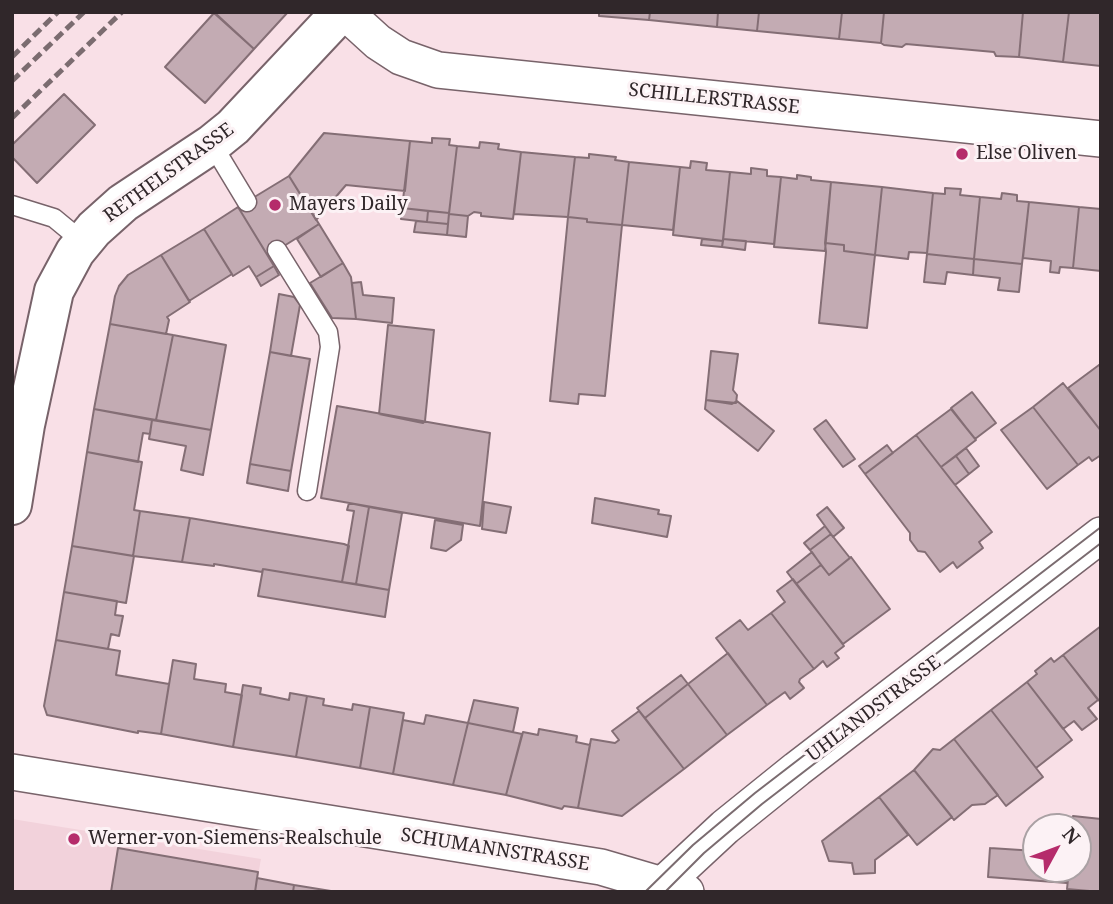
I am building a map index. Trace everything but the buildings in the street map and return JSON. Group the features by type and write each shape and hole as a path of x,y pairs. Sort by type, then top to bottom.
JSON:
{"street":[{"name":"SCHILLERSTRASSE","path":"343,12 377,42 401,57 438,70 1101,139"},
{"name":"RETHELSTRASSE","path":"12,505 25,425 54,291 63,271 83,242 123,203 212,145 233,127 343,12"},
{"name":"UHLANDSTRASSE","path":"667,889 725,827 797,768 1101,535"},
{"name":"SCHUMANNSTRASSE","path":"12,772 600,867 667,889"}],"lane":[{"path":"212,145 247,202"},
{"path":"12,205 54,218 83,242"},
{"path":"277,250 328,332 330,347 307,491"}],"shaded area":[{"name":"Werner-von-Siemens-Realschule","path":"12,819 261,859 255,892 12,892"}],"tram line":[{"path":"645,892 693,845 755,793 1101,527"},
{"path":"665,892 704,853 762,804 1101,543"}],"railway":[{"path":"12,57 58,12"},
{"path":"12,81 84,12"},
{"path":"12,118 122,12"}],"place":[{"name":"Else Oliven","path":"962,154"},
{"name":"Mayers Daily","path":"275,205"},
{"name":"Werner-von-Siemens-Realschule","path":"74,839"}]}
